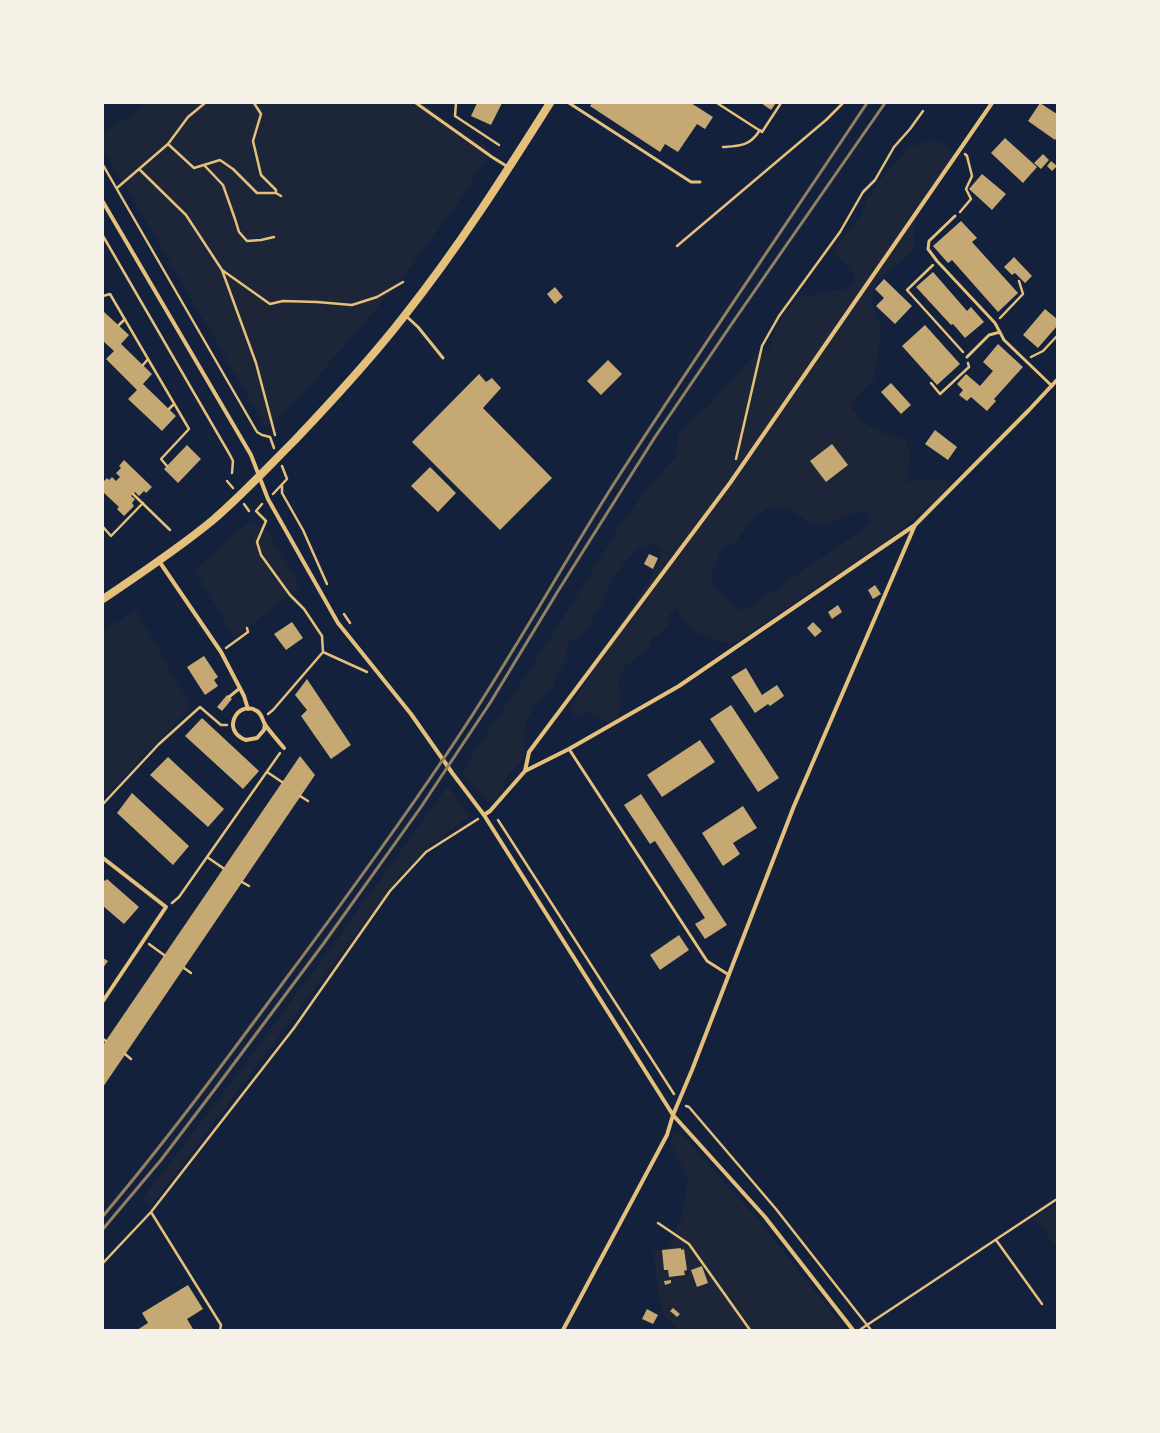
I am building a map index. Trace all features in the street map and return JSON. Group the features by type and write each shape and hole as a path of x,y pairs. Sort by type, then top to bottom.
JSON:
{"main road":[{"path":"103,599 159,561 214,518 260,477 358,372 405,315 459,242 509,168 550,103"}],"street":[{"path":"525,771 529,752 730,483 992,103"},
{"path":"103,202 251,455 268,499 338,623 411,714 484,815 673,1115 765,1217 853,1330"},
{"path":"484,815 525,771 569,749 678,686 915,525 1057,380"},
{"path":"563,1330 667,1136 673,1115 794,806 915,525"},
{"path":"159,561 221,652 240,688 248,709"},
{"path":"265,724 261,735 257,738 246,740 237,735 233,725 235,716 243,710 248,709 257,711 263,718 265,724 284,748"},
{"path":"103,858 166,907 103,1001"}],"lane":[{"path":"416,103 509,168"},
{"path":"568,103 691,182 700,182"},
{"path":"955,216 928,241 928,249 937,261 995,323 1004,340 1052,386"},
{"path":"405,315 443,358"},
{"path":"967,357 989,335 1000,332"},
{"path":"229,697 240,688"},
{"path":"569,749 707,961 729,975"}],"path":[{"path":"117,188 168,144 188,117 205,103"},
{"path":"254,103 261,114 253,141 261,175 276,190 276,193"},
{"path":"456,103 455,116 499,145"},
{"path":"717,103 762,132 781,103"},
{"path":"677,246 826,120 843,103"},
{"path":"736,460 762,346 779,316 840,232 863,192 875,180 894,147 923,111"},
{"path":"723,147 740,146 750,143 760,130"},
{"path":"168,144 194,168 220,160 233,169 257,193 276,193 281,196"},
{"path":"955,216 971,199 966,189 972,176 967,156 960,150"},
{"path":"103,165 257,432 270,437"},
{"path":"204,165 223,186 238,232 247,241 274,237"},
{"path":"139,169 186,215 222,270 256,362 275,435"},
{"path":"103,236 230,455 232,461 232,474"},
{"path":"931,384 940,394 969,367 967,357 907,290 937,261"},
{"path":"222,270 270,304 283,301 352,305 377,297 403,282"},
{"path":"995,323 1023,294 1019,281"},
{"path":"103,296 110,294 189,429 161,459 167,466"},
{"path":"119,325 124,319"},
{"path":"1025,360 1043,351 1057,336"},
{"path":"143,365 148,360"},
{"path":"169,409 174,404"},
{"path":"282,486 282,493 303,530 328,586"},
{"path":"133,494 170,530"},
{"path":"103,527 112,536 143,503"},
{"path":"256,511 266,521 257,542 261,555 290,595 304,609 322,636 323,652 273,710 263,718"},
{"path":"342,611 353,627"},
{"path":"221,652 248,632 247,628"},
{"path":"323,652 368,672 377,671"},
{"path":"103,804 159,744 200,707 220,725 233,725"},
{"path":"166,907 179,898 284,748"},
{"path":"267,772 282,782"},
{"path":"300,796 308,801"},
{"path":"490,810 503,826 679,1102 689,1107 776,1209 871,1330"},
{"path":"103,1263 151,1212 294,1028 390,891 426,852 484,815"},
{"path":"207,857 223,868"},
{"path":"242,882 249,886"},
{"path":"143,940 164,955"},
{"path":"184,968 191,973"},
{"path":"125,1054 131,1059"},
{"path":"859,1330 1057,1199"},
{"path":"151,1212 221,1325 220,1330"},
{"path":"658,1223 689,1244 750,1330"},
{"path":"996,1240 1042,1304"}],"shaded area":[{"path":"150,103 424,103 458,130 492,150 459,201 401,280 293,405 266,427 103,148 103,133"},
{"path":"933,139 951,149 954,155 920,203 914,232 915,246 910,254 879,280 872,293 871,303 880,323 881,335 874,379 860,393 851,406 855,413 867,424 881,432 905,440 910,451 907,482 929,479 946,480 949,486 932,504 884,543 733,644 719,641 694,631 675,608 669,615 667,628 652,638 649,647 629,663 620,673 619,686 621,704 617,719 608,722 588,712 576,718 570,708 661,559 662,550 655,543 635,550 614,576 601,605 584,634 567,643 567,660 563,664 551,690 538,700 525,725 524,758 506,778 502,793 488,803 463,772 467,763 527,674 623,520 658,476 675,458 678,433 713,401 754,355 770,349 775,328 790,307 802,294 810,297 829,290 844,291 855,279 849,266 834,255 837,245 861,216 866,203 880,180 910,147","holes":["769,507 788,509 811,523 827,525 852,513 864,511 869,515 869,522 864,529 745,610 736,608 715,588 711,576 718,556 725,545 735,543 759,514"]},
{"path":"251,520 268,532 300,587 234,638 195,570"},
{"path":"136,610 191,707 103,798 103,631"},
{"path":"448,786 469,816 429,847 401,875 151,1206 142,1199 259,1046"},
{"path":"681,1133 760,1222 846,1330 737,1330 736,1328 732,1330 678,1330 666,1317 661,1307 653,1251 670,1247 674,1234 682,1218 688,1177 670,1142 675,1135"},
{"path":"1057,1203 1057,1248 1035,1218"}],"building":[{"path":"477,103 502,103 491,125 471,116"},
{"path":"592,103 691,103 713,117 705,129 697,124 678,152 665,144 660,152 590,106"},
{"path":"761,103 776,103 771,110"},
{"path":"1040,103 1057,114 1057,137 1055,140 1028,121"},
{"path":"1005,138 1037,167 1023,183 991,153"},
{"path":"1043,154 1049,160 1041,169 1034,163"},
{"path":"1051,161 1057,166 1052,171 1047,166"},
{"path":"982,174 1006,194 992,210 969,189"},
{"path":"961,221 977,238 972,242 1018,293 998,312 952,260 948,263 933,246"},
{"path":"1014,257 1032,276 1025,283 1015,273 1012,275 1004,267"},
{"path":"933,272 967,311 971,307 984,322 965,338 916,287"},
{"path":"884,279 912,306 895,324 876,306 884,298 875,289"},
{"path":"555,287 563,297 555,304 547,294"},
{"path":"1045,309 1057,319 1057,326 1038,348 1023,335"},
{"path":"103,311 129,335 121,344 152,374 143,384 176,416 162,431 128,399 137,390 106,359 114,351 103,341"},
{"path":"925,325 960,364 937,385 902,346"},
{"path":"998,344 1023,367 994,399 996,401 987,411 971,397 967,401 959,395 963,390 957,384 966,374 980,386 993,371 983,362"},
{"path":"608,360 622,374 601,395 587,381"},
{"path":"479,374 486,382 492,378 501,388 483,408 552,478 500,530 412,442"},
{"path":"891,383 911,405 901,414 881,392"},
{"path":"935,430 957,447 948,460 925,444"},
{"path":"832,444 848,465 826,482 810,461"},
{"path":"187,445 201,459 178,483 164,469"},
{"path":"124,460 152,487 146,493 144,491 139,496 135,492 131,496 135,499 132,503 134,506 124,516 117,509 119,507 104,493 103,494 103,482 107,478 109,480 112,477 116,481 120,477 116,473 121,468 119,466"},
{"path":"430,467 456,493 438,512 411,486"},
{"path":"649,554 658,558 653,569 644,564"},
{"path":"875,585 881,594 873,599 868,590"},
{"path":"838,605 842,612 832,619 828,612"},
{"path":"292,622 303,638 286,650 274,634"},
{"path":"813,622 822,631 815,637 807,628"},
{"path":"204,656 218,677 214,680 218,686 205,695 187,667"},
{"path":"746,668 762,695 777,685 784,696 770,706 768,704 755,713 731,677"},
{"path":"307,679 351,745 331,759 301,716 307,710 295,695"},
{"path":"227,695 232,699 222,711 217,707"},
{"path":"731,705 779,778 758,792 710,719"},
{"path":"202,718 259,771 243,789 185,736"},
{"path":"700,740 715,762 662,797 647,775"},
{"path":"300,756 315,775 103,1087 103,1045"},
{"path":"168,757 224,809 208,827 150,775"},
{"path":"132,793 189,846 173,865 117,813"},
{"path":"641,794 727,925 705,939 695,924 705,918 655,841 650,844 624,805"},
{"path":"743,806 757,828 733,843 740,854 723,866 702,833"},
{"path":"103,879 105,881 107,879 139,907 124,924 103,906"},
{"path":"679,935 689,950 660,970 650,955"},
{"path":"103,958 108,961 103,968"},
{"path":"681,1248 681,1250 684,1249 687,1270 684,1271 685,1275 669,1277 668,1270 664,1270 662,1250"},
{"path":"702,1266 708,1283 697,1287 691,1270"},
{"path":"671,1280 671,1283 665,1285 664,1281"},
{"path":"188,1285 203,1309 187,1319 193,1329 137,1330 148,1323 142,1313"},
{"path":"673,1308 680,1314 677,1317 670,1311"},
{"path":"647,1309 658,1315 653,1324 642,1319"}],"railway":[{"path":"103,1216 218,1070 353,888 419,794 482,700 646,434 867,103"},
{"path":"103,1229 161,1160 218,1085 324,943 421,807 490,703 558,591 655,437 885,103"}]}
